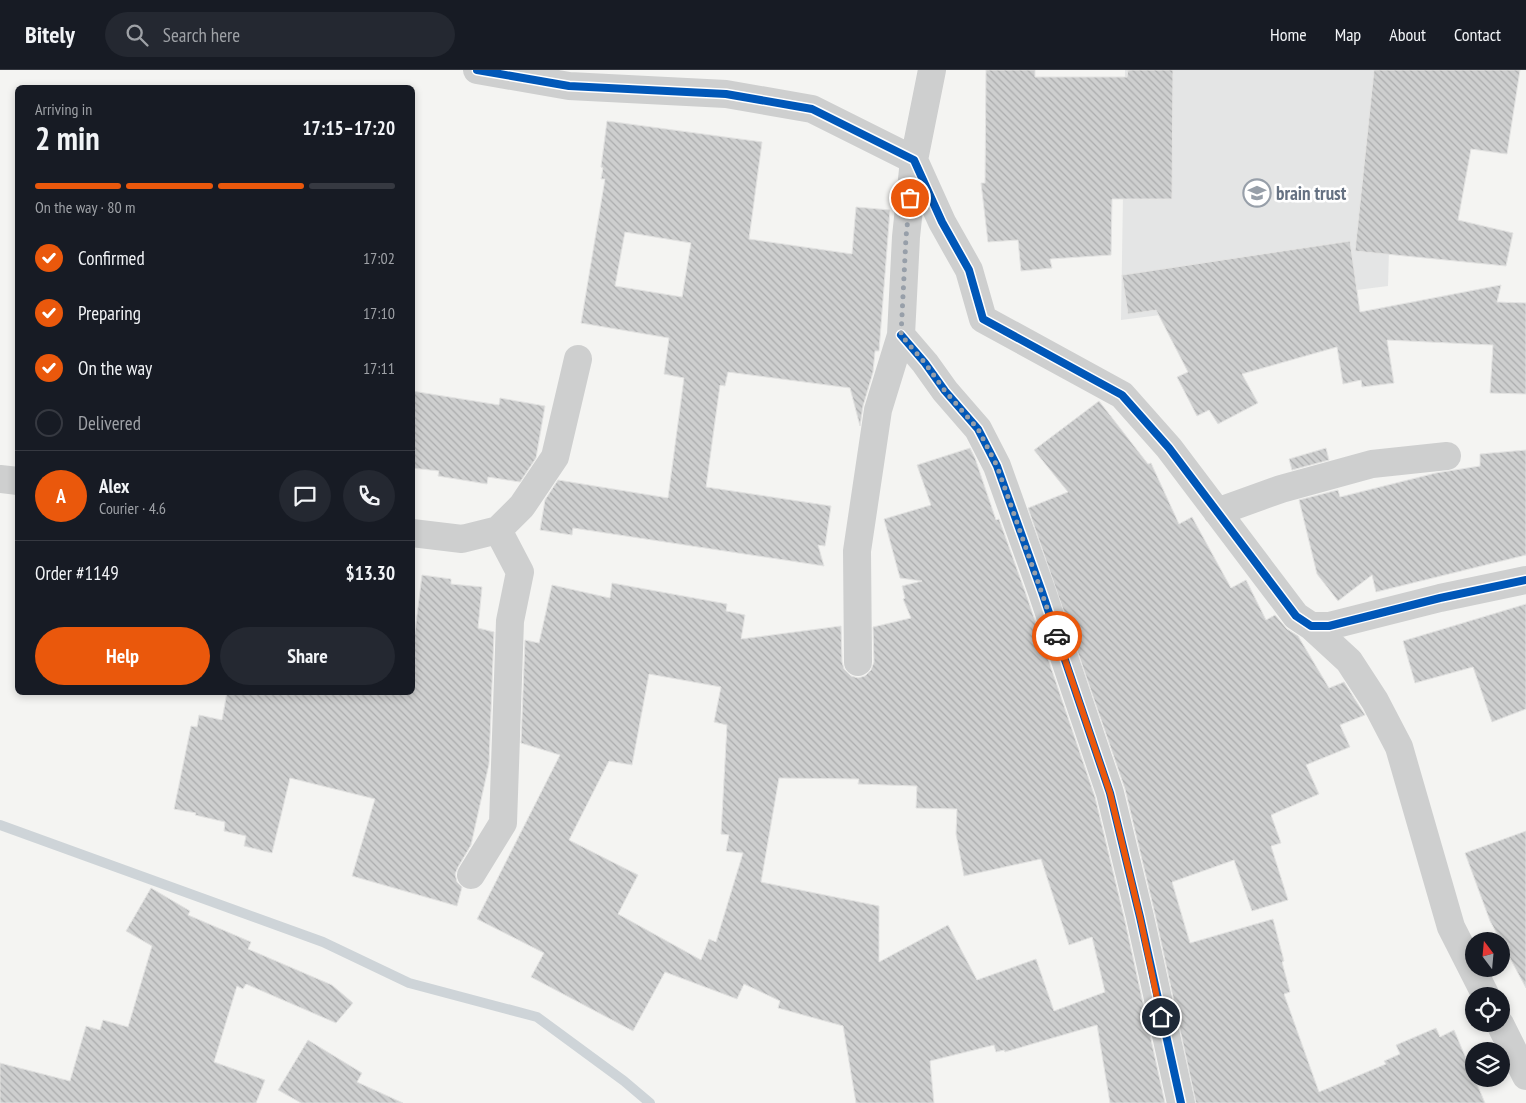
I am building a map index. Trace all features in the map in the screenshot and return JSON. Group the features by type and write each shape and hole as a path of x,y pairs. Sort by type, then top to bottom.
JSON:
{"street":[{"path":"477,70 570,86 726,94 812,109 914,160 942,222 969,270 983,319 1122,395 1169,448 1296,616 1311,626 1349,661 1374,701 1399,747 1451,927 1481,987"},
{"path":"858,662 857,551 878,410 901,335 906,237 914,160 932,70"},
{"path":"901,335 978,429 1000,475 1110,793 1140,917 1181,1103"},
{"path":"415,533 462,539 498,530 522,506 555,457 578,359"},
{"path":"1217,512 1281,489 1372,464 1447,456"},
{"path":"0,479 15,481"},
{"path":"471,875 503,822 510,621 520,572 498,530"},
{"path":"1311,626 1329,626 1440,598 1526,580"},
{"path":"1504,1032 1526,1076"}],"shaded area":[{"name":"brain trust","path":"1125,70 1394,70 1388,286 1121,320"}],"building":[{"path":"986,70 1035,70 1035,77 1127,77 1128,70 1173,70 1172,199 1112,199 1111,255 1050,259 1052,268 1021,271 1018,240 988,242 981,183 985,183"},
{"path":"1374,70 1520,70 1507,154 1471,149 1458,220 1513,233 1506,266 1355,251"},
{"path":"607,121 762,142 749,239 852,254 856,207 890,210 879,351 875,351 873,372 863,406 860,426 850,388 728,372 725,386 720,385 706,487 831,506 825,546 818,545 824,566 573,528 572,535 540,530 545,500 558,480 668,498 684,378 664,374 669,338 581,323 605,179 601,179 603,168 601,167","holes":["625,232 691,243 682,297 615,286"]},
{"path":"1350,241 1360,312 1501,285 1497,302 1526,303 1526,394 1490,393 1493,345 1387,340 1394,383 1362,387 1361,380 1343,384 1337,347 1242,374 1258,403 1218,424 1209,410 1197,416 1177,377 1188,372 1156,310 1128,314 1122,275"},
{"path":"415,391 499,405 500,398 545,406 536,458 520,482 488,477 487,484 438,476 439,471 415,468"},
{"path":"1099,401 1148,464 1151,463 1179,524 1192,517 1231,588 1246,580 1266,620 1275,615 1287,629 1298,636 1329,688 1344,682 1365,715 1340,725 1350,747 1306,765 1319,794 1271,815 1281,843 1271,846 1288,900 1252,911 1234,860 1172,882 1190,943 1273,919 1290,992 1284,994 1319,1092 1386,1064 1384,1061 1400,1054 1396,1045 1436,1028 1440,1037 1454,1030 1465,1056 1465,1087 1478,1087 1485,1103 1196,1103 1155,914 1125,789 1028,508 1068,492 1034,450"},
{"path":"970,448 996,520 999,519 1095,797 1125,921 1165,1103 1110,1103 1097,1025 1005,1052 1004,1050 996,1052 994,1045 930,1061 934,1103 856,1103 843,1026 778,1008 780,1001 744,984 737,999 665,972 633,1031 531,977 544,953 477,919 560,755 521,743 525,640 539,643 552,585 610,598 612,583 727,604 726,611 745,615 741,639 841,626 842,662 844,669 851,676 858,678 865,676 871,670 874,662 873,627 911,618 903,599 905,598 902,586 922,581 900,578 884,519 931,505 917,465","holes":["649,674 721,687 714,722 727,725 721,834 729,835 726,851 743,853 716,942 709,939 701,960 618,914 638,875 569,840 609,761 632,765","779,778 859,779 858,784 917,786 916,808 957,809 956,834 964,876 1041,859 1069,945 1092,937 1105,992 1054,1011 1036,959 977,980 948,925 879,962 879,906 761,882"]},
{"path":"1326,448 1329,460 1292,470 1289,459"},
{"path":"1526,450 1526,555 1376,592 1372,575 1338,601 1317,574 1299,500 1338,490 1340,497 1436,473 1480,466 1480,454"},
{"path":"422,575 451,579 451,584 482,587 478,628 494,632 489,764 471,845 455,874 457,882 462,887 457,906 352,876 375,799 290,778 272,853 244,846 246,836 224,831 225,822 195,815 196,813 174,809 191,726 197,727 199,715 222,720 226,695 415,695 415,632"},
{"path":"1526,604 1526,709 1492,722 1473,667 1415,683 1403,641"},
{"path":"1526,831 1526,988 1510,958 1510,932 1496,932 1465,853"},
{"path":"151,888 190,911 188,915 251,942 248,949 332,985 353,1003 336,1023 246,984 243,989 237,986 214,1062 265,1080 256,1103 0,1103 0,1063 70,1081 86,1026 100,1030 103,1020 128,1027 152,946 126,931"},
{"path":"308,1040 362,1073 357,1082 403,1103 301,1103 278,1090"}],"waterway":[{"path":"0,825 323,942 409,983 537,1017 624,1081 650,1103"}],"cycle path":[{"path":"477,70 569,86 726,94 812,109 914,160 942,222 969,270 983,319 1122,395 1169,448 1296,616 1311,626 1329,626 1440,598 1526,580"},
{"path":"901,335 978,429 997,466 1110,793 1140,917 1181,1103"}],"way so far":[{"path":"910,198 901,335 978,429 997,466 1057,636"}],"place":[{"name":"brain trust","path":"1257,193"}],"route":[{"path":"1057,636 1110,793 1140,917 1161,1017"}]}
